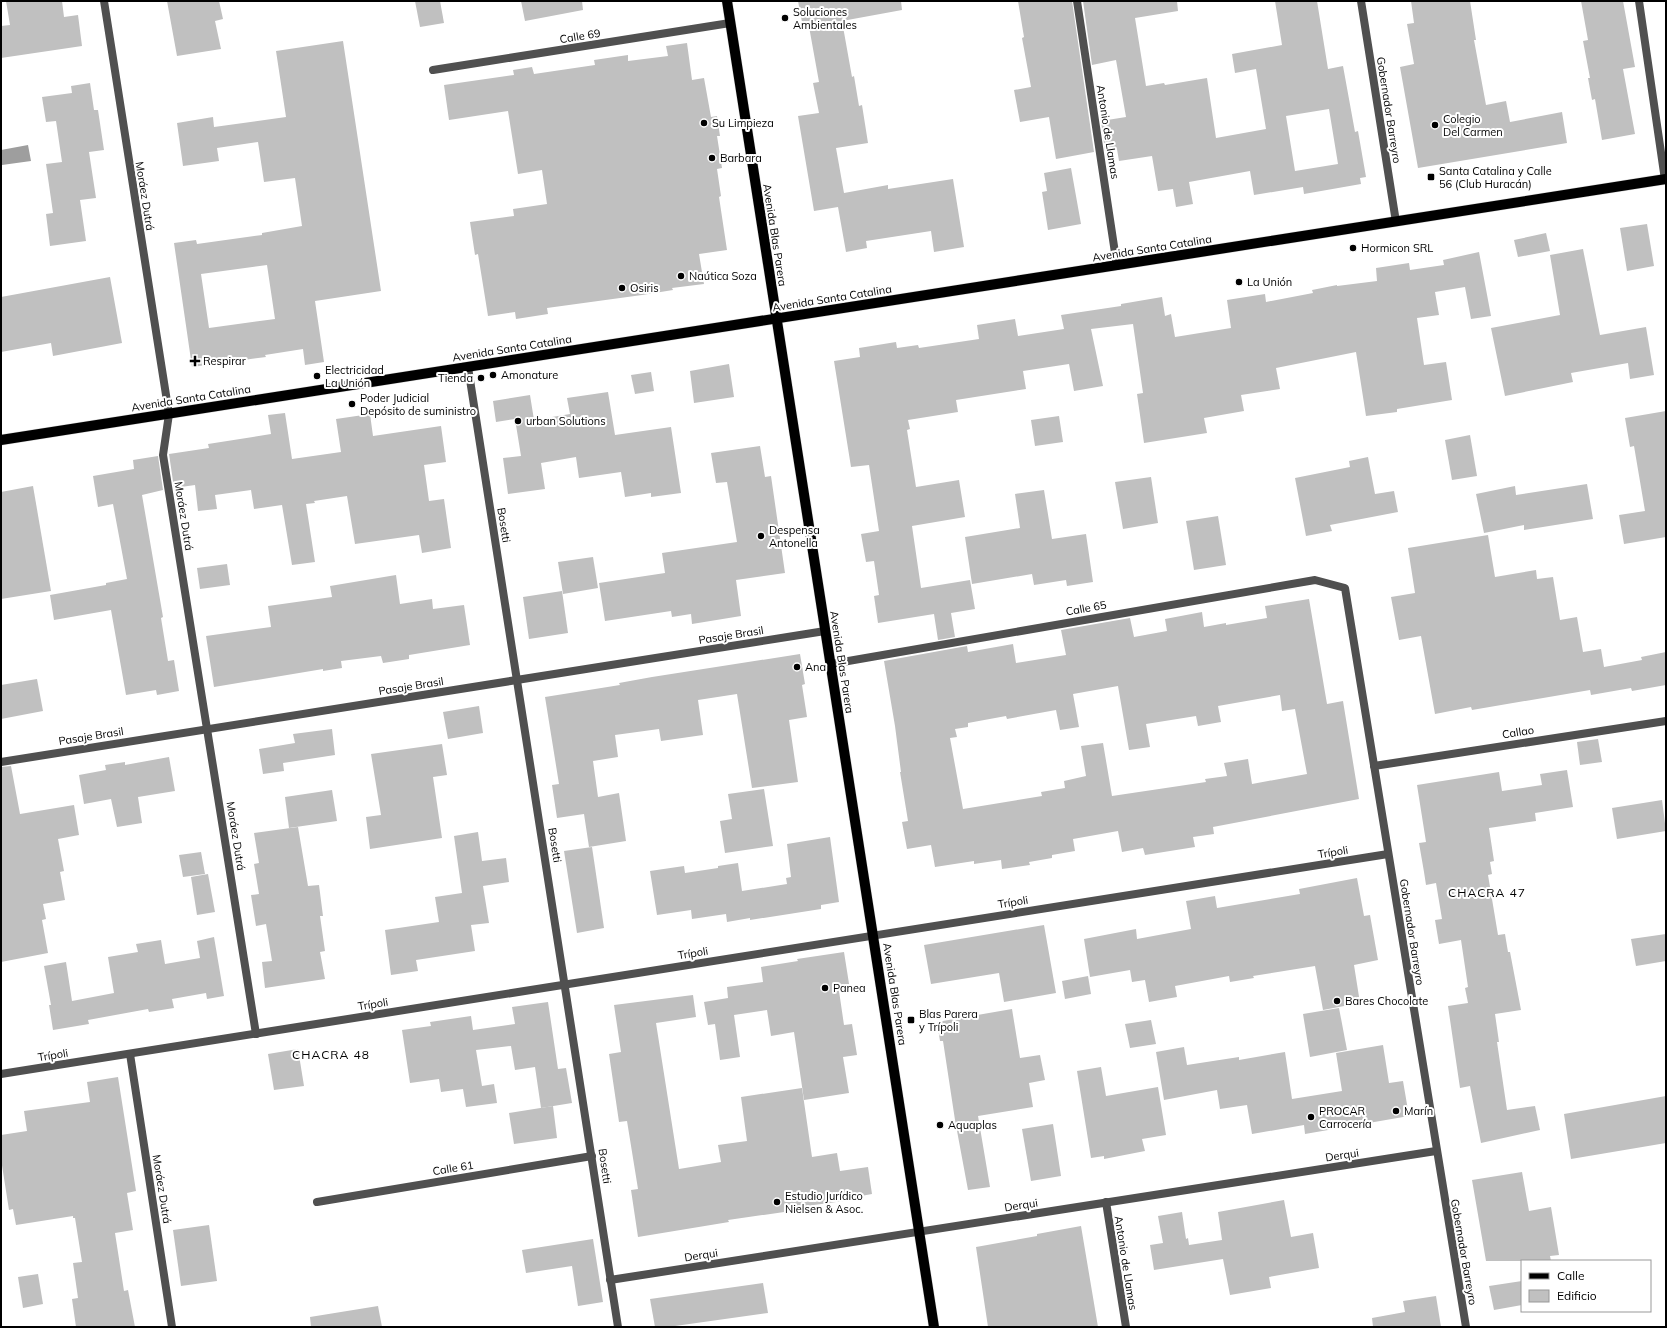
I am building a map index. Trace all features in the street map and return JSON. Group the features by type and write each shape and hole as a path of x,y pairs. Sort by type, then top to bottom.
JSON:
{"main road":[{"name":"Avenida Blas Parera","path":"727,1 934,1327"},
{"name":"Avenida Santa Catalina","path":"1,440 1666,180"}],"street":[{"name":"Moráez Dutrá","path":"104,1 169,414 163,455 256,1034"},
{"name":"Antonio de Llamas","path":"1077,1 1117,266"},
{"name":"Gobernador Barreyro","path":"1361,1 1396,222"},
{"path":"1639,1 1666,180"},
{"name":"Calle 69","path":"433,70 730,23"},
{"name":"Bosetti","path":"468,367 618,1327"},
{"name":"Calle 65","path":"830,664 1316,580 1345,588"},
{"name":"Gobernador Barreyro","path":"1345,588 1466,1327"},
{"name":"Pasaje Brasil","path":"1,762 825,631"},
{"name":"Callao","path":"1374,766 1666,721"},
{"name":"Trípoli","path":"1,1074 1388,854"},
{"name":"Moráez Dutrá","path":"130,1054 172,1327"},
{"name":"Derqui","path":"610,1280 1436,1151"},
{"name":"Calle 61","path":"317,1202 592,1156"},
{"name":"Antonio de Llamas","path":"1106,1202 1126,1327"}],"shaded area":[{"path":"28,145 31,161 1,164 1,150"}],"building":[{"path":"6,1 62,1 64,17 78,15 82,46 1,58 1,26 10,25"},
{"path":"167,1 219,1 223,19 215,21 221,49 177,56"},
{"path":"415,1 440,1 444,23 420,27"},
{"path":"521,1 582,1 583,10 525,21"},
{"path":"798,1 901,1 902,10 842,21 852,77 854,76 859,106 862,105 868,143 836,148 844,193 888,185 888,189 953,179 964,247 934,252 931,231 866,241 867,248 846,252 838,207 814,211 798,116 819,113 813,83 819,82 808,21 802,22"},
{"path":"1018,1 1072,1 1094,152 1056,159 1049,117 1020,122 1014,90 1031,87 1022,38 1024,37"},
{"path":"1083,1 1177,1 1178,11 1135,18 1146,86 1164,83 1165,85 1207,78 1216,138 1266,129 1256,69 1235,73 1232,54 1282,45 1275,1 1317,1 1328,69 1343,66 1355,132 1358,131 1366,177 1360,178 1361,184 1304,194 1303,187 1254,195 1250,171 1189,182 1193,204 1176,207 1173,189 1158,191 1152,156 1119,161 1117,149 1105,151 1101,121 1126,117 1116,60 1092,65","holes":["1329,109 1338,164 1295,171 1286,116"]},
{"path":"1411,1 1470,1 1476,40 1474,40 1486,105 1506,101 1510,122 1562,112 1567,143 1418,168 1400,67 1414,64 1407,24 1414,23"},
{"path":"1581,1 1623,1 1635,67 1623,69 1635,134 1602,140 1595,99 1592,100 1588,78 1590,78 1583,41 1588,40"},
{"path":"343,41 381,291 315,301 324,362 305,365 303,349 265,355 266,357 192,367 174,243 196,240 197,244 262,235 262,233 302,226 295,178 264,182 258,142 217,148 219,161 183,166 177,123 213,117 214,127 286,117 276,51","holes":["267,265 275,319 209,328 201,274"]},
{"path":"687,43 692,80 704,78 711,117 717,116 720,136 717,136 722,168 717,169 721,196 719,197 727,250 699,254 704,284 672,288 673,290 642,295 547,308 548,314 516,319 515,312 488,316 478,254 475,255 470,222 514,216 513,209 547,204 542,170 518,174 508,111 449,120 444,85 514,75 513,70 532,67 534,74 595,65 594,60 628,55 628,61 668,56 666,46"},
{"path":"90,83 94,110 98,110 104,150 89,152 96,198 80,200 86,241 50,246 46,214 53,213 46,164 62,162 56,121 46,122 42,97 72,93 71,86"},
{"path":"1071,168 1081,224 1048,230 1042,192 1047,191 1044,173"},
{"path":"1647,224 1654,266 1627,271 1620,228"},
{"path":"1546,233 1550,251 1518,257 1514,240"},
{"path":"1583,249 1600,335 1646,327 1654,375 1630,379 1628,363 1571,373 1573,382 1505,396 1491,328 1560,315 1550,255"},
{"path":"1479,252 1491,316 1471,319 1465,287 1435,292 1439,315 1417,318 1424,365 1446,362 1452,400 1397,409 1397,412 1366,416 1356,352 1276,368 1280,389 1241,395 1244,411 1204,418 1207,433 1144,443 1137,394 1143,393 1133,324 1091,329 1103,386 1074,391 1069,364 1023,371 1026,389 956,400 958,412 908,420 910,429 907,430 916,487 959,480 965,517 912,526 921,588 970,580 975,609 951,613 955,637 938,640 934,614 878,623 874,596 879,595 874,561 866,562 861,534 879,531 869,465 851,467 834,361 860,357 859,348 896,342 897,348 918,345 919,348 979,339 977,325 1015,319 1018,336 1064,329 1061,315 1121,306 1121,304 1162,297 1165,316 1171,314 1175,337 1231,328 1227,300 1265,294 1266,302 1313,293 1312,290 1337,285 1377,281 1376,268 1409,263 1410,270 1444,265 1443,260"},
{"path":"110,277 122,343 53,356 51,343 1,352 1,297"},
{"path":"729,364 734,397 694,403 690,371"},
{"path":"651,372 654,391 635,394 631,375"},
{"path":"608,392 615,435 671,427 681,493 651,497 651,493 625,497 621,472 579,478 576,457 541,463 545,489 508,494 503,458 521,456 515,419 496,422 493,401 530,395 534,420 570,414 567,398"},
{"path":"1666,411 1666,537 1624,544 1619,515 1645,511 1634,446 1630,447 1625,418"},
{"path":"285,413 292,459 341,452 336,419 370,414 373,436 441,426 446,462 424,465 429,501 444,499 451,548 422,553 419,535 355,544 347,496 314,501 315,503 306,504 315,562 292,565 282,505 254,509 251,490 215,495 217,509 198,511 195,485 174,488 169,454 209,448 208,444 271,434 268,415"},
{"path":"1059,416 1063,442 1035,446 1031,420"},
{"path":"1470,435 1477,476 1452,480 1445,440"},
{"path":"760,446 765,477 771,476 785,573 736,580 741,616 692,624 691,614 672,617 671,611 605,621 599,583 665,573 662,553 737,542 727,482 716,483 711,453"},
{"path":"158,456 163,490 142,495 163,617 161,618 168,661 174,660 179,691 157,695 156,690 126,695 111,610 54,620 50,595 106,585 106,583 127,579 113,504 98,507 93,476 134,469 133,460"},
{"path":"1368,457 1375,494 1394,491 1398,512 1330,525 1332,531 1306,536 1295,478 1350,467 1349,461"},
{"path":"1151,477 1158,523 1123,529 1115,482"},
{"path":"1587,484 1593,519 1524,530 1524,525 1484,533 1476,494 1515,486 1516,495"},
{"path":"33,486 51,591 1,599 1,492"},
{"path":"1044,490 1052,539 1086,534 1093,582 1067,586 1066,580 1034,585 1032,574 972,584 965,537 1020,528 1015,494"},
{"path":"1218,516 1226,565 1194,570 1186,521"},
{"path":"1488,535 1495,577 1536,570 1537,579 1553,577 1560,620 1577,617 1583,652 1601,649 1604,667 1642,660 1641,657 1666,652 1666,685 1632,691 1631,688 1591,695 1590,690 1472,710 1471,707 1435,714 1421,636 1399,640 1391,597 1415,593 1408,548"},
{"path":"593,557 598,588 563,594 558,562"},
{"path":"227,564 230,585 200,589 197,568"},
{"path":"396,575 400,604 432,599 433,609 464,605 470,645 409,655 409,659 383,663 381,656 341,661 342,668 323,671 323,669 214,687 206,636 271,627 268,606 332,597 330,586"},
{"path":"562,591 568,633 529,639 523,597"},
{"path":"1309,599 1327,704 1343,701 1359,799 1213,827 1214,834 1193,837 1195,847 1145,855 1143,848 1122,852 1118,831 1073,839 1075,851 1052,855 1052,858 1029,862 1030,865 1002,869 1001,860 974,864 974,861 935,867 931,845 907,849 902,822 908,821 900,772 895,726 884,661 967,646 968,652 1013,644 1016,663 1066,655 1061,630 1130,618 1134,637 1167,631 1165,619 1202,612 1204,627 1267,618 1265,606","holes":["1118,686 1129,750 1150,747 1146,724 1196,716 1198,726 1221,722 1218,706 1280,695 1282,711 1295,709 1307,774 1252,784 1248,759 1224,763 1227,776 1205,779 1206,782 1112,796 1103,743 1081,746 1086,776 1064,781 1065,788 1041,792 1042,796 963,809 950,738 957,737 955,729 968,727 968,723 1006,716 1007,719 1056,710 1060,730 1079,727 1073,694"]},
{"path":"800,654 805,684 802,685 807,717 789,720 798,782 752,788 737,694 698,700 703,735 661,741 659,729 615,735 618,757 593,761 598,797 619,793 626,841 589,847 584,814 557,818 552,785 559,784 545,697 620,685 619,683 652,677"},
{"path":"37,679 43,711 1,719 1,685"},
{"path":"479,706 483,733 448,739 443,712"},
{"path":"332,729 335,755 283,763 284,771 263,774 259,749 295,743 293,734"},
{"path":"1598,739 1602,762 1580,765 1577,742"},
{"path":"442,744 447,775 433,777 442,838 370,849 366,817 381,815 371,754"},
{"path":"169,757 175,791 138,797 142,823 117,827 111,799 84,804 79,775 106,770 105,765 125,762 125,765"},
{"path":"11,766 20,814 74,805 79,835 58,839 64,871 60,872 65,900 43,904 46,919 42,920 48,953 1,962 1,767"},
{"path":"1567,770 1573,807 1535,813 1536,821 1489,828 1494,861 1490,862 1492,874 1488,875 1498,935 1505,934 1521,1010 1495,1014 1499,1042 1497,1042 1507,1110 1535,1106 1540,1130 1481,1143 1470,1086 1460,1088 1448,1006 1468,1003 1465,988 1468,987 1461,940 1439,944 1435,920 1442,919 1436,883 1426,885 1419,843 1426,842 1417,785 1499,772 1502,791 1542,785 1540,774"},
{"path":"764,789 773,846 725,853 720,821 732,819 728,794"},
{"path":"332,790 337,821 289,828 285,797"},
{"path":"1662,800 1666,831 1617,839 1612,808"},
{"path":"298,827 308,886 319,885 323,916 320,916 325,951 320,952 325,979 265,988 262,962 272,961 266,924 256,926 251,895 259,894 254,864 259,863 254,833"},
{"path":"478,832 482,861 506,858 509,882 483,886 489,923 471,925 475,951 416,960 418,971 391,975 385,930 439,922 435,897 462,893 454,836"},
{"path":"830,837 839,902 821,905 821,909 727,922 726,914 692,919 691,910 657,915 650,871 684,866 685,873 718,868 718,866 738,863 742,891 787,884 786,878 791,877 787,844"},
{"path":"592,847 604,928 577,933 564,851"},
{"path":"201,852 205,874 183,877 179,855"},
{"path":"208,874 215,912 197,915 191,877"},
{"path":"1357,878 1364,916 1370,915 1378,960 1354,965 1360,1003 1323,1010 1315,966 1253,976 1254,978 1230,982 1229,976 1175,986 1177,997 1149,1002 1145,980 1132,982 1130,970 1090,977 1084,939 1136,929 1137,939 1191,929 1186,901 1215,896 1217,908 1300,894 1299,889"},
{"path":"1044,925 1056,993 1004,1002 999,973 931,984 924,945"},
{"path":"1666,934 1666,961 1636,966 1631,939"},
{"path":"214,937 224,996 207,999 206,993 172,999 174,1008 149,1012 148,1009 88,1020 89,1024 53,1030 49,1005 51,1005 44,966 66,962 72,1001 114,993 108,957 138,952 136,944 161,940 165,964 200,958 197,941"},
{"path":"844,952 850,990 839,991 844,1025 852,1024 857,1055 843,1057 849,1093 804,1100 794,1032 771,1036 767,1010 734,1015 740,1057 720,1060 715,1024 708,1025 704,1002 728,998 727,987 763,982 761,967 798,961 797,959"},
{"path":"1088,976 1091,994 1065,999 1062,981"},
{"path":"693,995 696,1017 656,1023 679,1169 721,1162 718,1145 747,1141 741,1097 802,1088 812,1157 837,1153 840,1171 868,1167 872,1194 844,1199 844,1201 791,1208 791,1211 728,1220 729,1222 638,1237 631,1190 638,1189 627,1121 619,1122 609,1054 621,1052 614,1005"},
{"path":"548,1002 558,1069 566,1068 572,1103 541,1108 535,1067 515,1070 511,1046 476,1050 482,1086 494,1084 497,1103 466,1107 463,1089 441,1092 439,1079 410,1083 402,1030 431,1026 430,1022 471,1016 473,1030 515,1024 512,1007"},
{"path":"1339,1008 1347,1050 1310,1057 1303,1014"},
{"path":"1012,1009 1020,1058 1040,1055 1045,1080 1029,1083 1033,1107 978,1116 990,1187 968,1190 955,1120 943,1041 940,1041 937,1022"},
{"path":"1151,1020 1156,1044 1130,1048 1125,1024"},
{"path":"1383,1045 1389,1083 1403,1081 1409,1116 1305,1134 1304,1125 1252,1134 1247,1105 1220,1109 1217,1090 1164,1100 1156,1052 1184,1047 1187,1065 1239,1057 1239,1060 1285,1052 1292,1099 1342,1091 1336,1053"},
{"path":"298,1049 304,1086 274,1090 268,1054"},
{"path":"1101,1067 1106,1096 1158,1087 1166,1135 1142,1139 1145,1151 1104,1159 1104,1156 1091,1158 1077,1071"},
{"path":"118,1077 136,1191 127,1193 133,1230 115,1233 124,1291 128,1290 135,1327 76,1327 72,1299 78,1298 73,1263 82,1262 75,1218 73,1218 73,1216 16,1225 13,1209 9,1210 1,1159 1,1135 27,1131 24,1111 90,1102 87,1082"},
{"path":"1666,1096 1666,1143 1571,1159 1564,1114"},
{"path":"553,1106 557,1138 514,1144 509,1113"},
{"path":"1053,1124 1061,1176 1031,1181 1022,1129"},
{"path":"1522,1172 1529,1211 1551,1207 1559,1255 1550,1256 1551,1260 1486,1261 1472,1180"},
{"path":"1284,1200 1291,1237 1313,1233 1319,1268 1269,1277 1271,1288 1230,1295 1223,1259 1154,1270 1150,1245 1163,1243 1158,1216 1182,1212 1186,1239 1188,1238 1189,1245 1222,1240 1218,1212"},
{"path":"209,1225 217,1281 181,1286 173,1230"},
{"path":"1081,1226 1098,1327 988,1327 976,1247"},
{"path":"593,1239 603,1302 578,1306 572,1266 526,1273 522,1250"},
{"path":"38,1274 43,1304 23,1308 18,1277"},
{"path":"1521,1281 1521,1305 1494,1310 1489,1286"},
{"path":"763,1283 768,1313 668,1327 655,1327 650,1299"},
{"path":"1436,1296 1441,1327 1373,1327 1372,1318 1405,1312 1403,1301"},
{"path":"378,1306 382,1327 311,1327 310,1317"}],"place":[{"name":"Soluciones Ambientales","path":"785,18"},
{"name":"Su Limpieza","path":"704,123"},
{"name":"Colegio Del Carmen","path":"1435,125"},
{"name":"Barbara","path":"712,158"},
{"name":"Santa Catalina y Calle 56 (Club Huracán)","path":"1431,177"},
{"name":"Hormicon SRL","path":"1353,248"},
{"name":"Naútica Soza","path":"681,276"},
{"name":"La Unión","path":"1239,282"},
{"name":"Osiris","path":"622,288"},
{"name":"Respirar","path":"195,361"},
{"name":"Amonature","path":"493,375"},
{"name":"Electricidad La Unión","path":"317,376"},
{"name":"Tienda","path":"481,378"},
{"name":"Poder Judicial Depósito de suministro","path":"352,404"},
{"name":"urban Solutions","path":"518,421"},
{"name":"Despensa Antonella","path":"761,536"},
{"name":"Ana","path":"797,667"},
{"name":"Panea","path":"825,988"},
{"name":"Bares Chocolate","path":"1337,1001"},
{"name":"Blas Parera y Trípoli","path":"911,1020"},
{"name":"Marín","path":"1396,1111"},
{"name":"PROCAR Carrocería","path":"1311,1117"},
{"name":"Aquaplas","path":"940,1125"},
{"name":"Estudio Jurídico Nielsen & Asoc.","path":"777,1202"}],"district":[{"name":"CHACRA 47","path":"1487,892"},
{"name":"CHACRA 48","path":"331,1054"}]}
